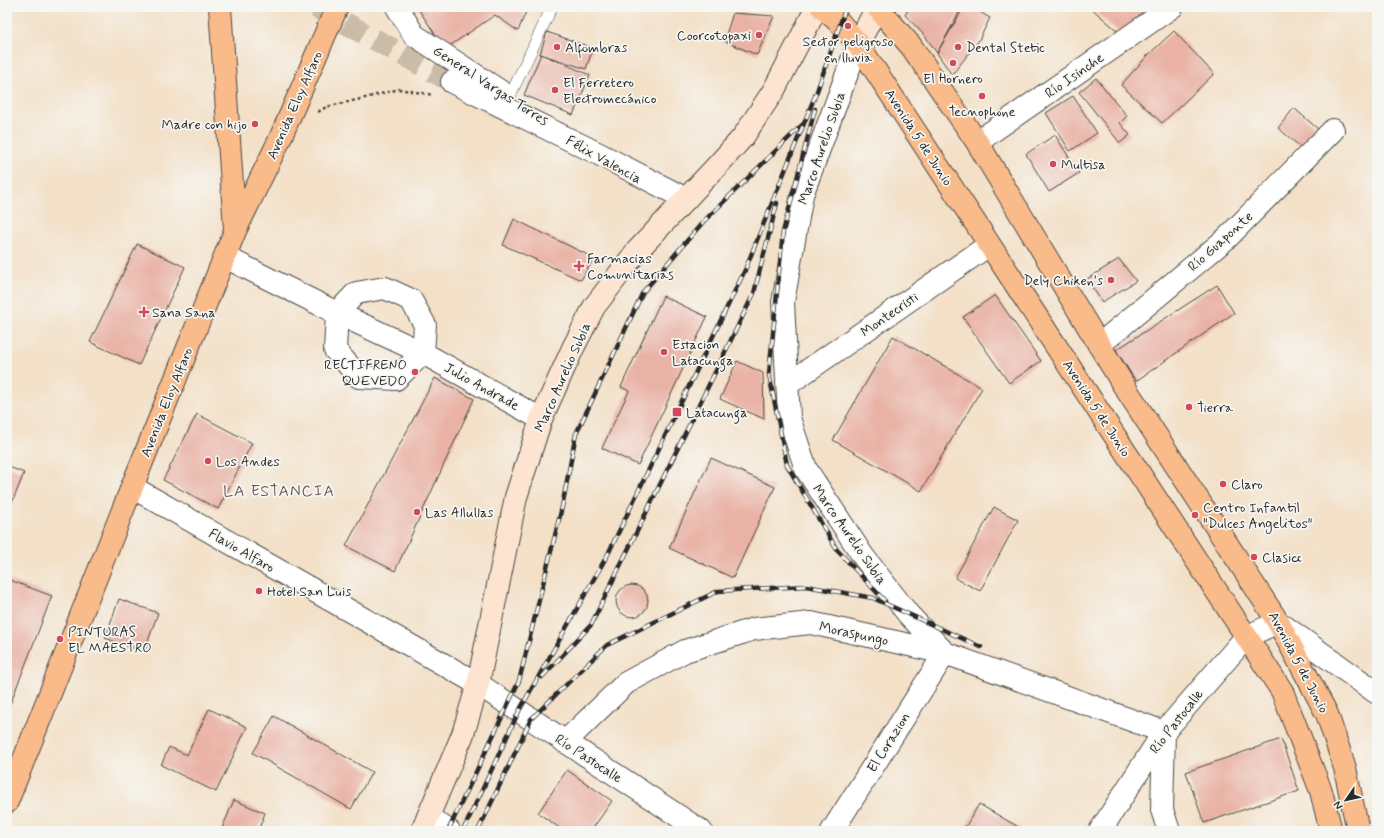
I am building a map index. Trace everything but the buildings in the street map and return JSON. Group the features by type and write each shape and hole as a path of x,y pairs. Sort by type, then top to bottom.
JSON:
{"main road":[{"path":"220,7 235,231"},
{"name":"Avenida Eloy Alfaro","path":"7,802 235,231 279,141 337,7"},
{"name":"Avenida 5 de Junio","path":"822,7 840,22 858,44 1282,691 1321,790 1331,831"},
{"name":"Avenida 5 de Junio","path":"877,7 912,46 977,142 1124,386 1278,622 1327,714 1345,768 1358,831"},
{"path":"1094,405 1124,386"}],"street":[{"name":"General Vargas Torres","path":"397,7 414,36 597,153"},
{"name":"Marco Aurelio Subia","path":"425,824 463,734 478,684 516,497 541,419 573,348 594,307 636,252 743,137 774,90 817,7"},
{"name":"Marco Aurelio Subia","path":"877,7 858,44 802,195 783,302 789,418 806,469 863,556 908,614 945,652"},
{"name":"Río Isinche","path":"977,142 1172,7"},
{"name":"General Vargas Torres","path":"452,82 597,153 686,199"},
{"name":"Río Guaponte","path":"1099,345 1227,238 1333,130"},
{"name":"Montecristi","path":"788,384 989,245"},
{"name":"Julio Andrade","path":"225,257 337,313 423,353 541,419"},
{"path":"385,288 411,300 425,325 423,353 396,379 359,377 335,350 337,313 356,293 385,288"},
{"name":"Flavio Alfaro","path":"132,487 478,684"},
{"path":"1246,637 1278,622 1375,688"},
{"name":"Moraspungo","path":"565,742 626,683 685,651 754,629 811,623 945,652 1164,732"},
{"name":"Río Pastocalle","path":"1100,831 1164,732 1246,637"},
{"name":"El Corazion","path":"832,831 945,652"},
{"name":"Río Pastocalle","path":"478,684 701,831"},
{"path":"1164,732 1162,810 1169,831"},
{"path":"425,824 449,831"}],"lane":[{"path":"509,98 552,7"}],"path":[{"path":"314,115 326,107 399,89 436,96"}],"tunnel":[{"path":"316,7 452,82"}],"railway":[{"path":"463,831 519,711 608,554 745,270 817,91 846,7"},
{"path":"815,109 783,232 769,374 787,465 837,550 885,601"},
{"path":"448,831 519,681 562,507 576,434 643,292 703,222 802,125"},
{"path":"542,677 591,625 754,293 777,203"},
{"path":"478,831 531,719 607,645 718,591 806,586 873,598 981,647"}],"place":[{"name":"Sector peligroso en lluvia","path":"848,26"},
{"name":"Coorcotopaxi","path":"759,35"},
{"name":"Alfombras","path":"557,47"},
{"name":"Dental Stetic","path":"958,47"},
{"name":"El Hornero","path":"953,63"},
{"name":"El Ferretero Electromecánico","path":"555,90"},
{"name":"Tecnophone","path":"982,96"},
{"name":"Madre con hijo","path":"255,124"},
{"name":"Multisa","path":"1053,164"},
{"name":"Farmacias Comunitarias","path":"579,266"},
{"name":"Dely Chiken's","path":"1111,280"},
{"name":"Sana Sana","path":"144,312"},
{"name":"Estacion Latacunga","path":"664,352"},
{"name":"RECTIFRENO QUEVEDO","path":"415,372"},
{"name":"Tierra","path":"1189,407"},
{"name":"Latacunga","path":"677,412"},
{"name":"Los Andes","path":"208,461"},
{"name":"Claro","path":"1223,484"},
{"name":"Las Allullas","path":"417,512"},
{"name":"Centro Infantil \"Dulces Angelitos\"","path":"1195,515"},
{"name":"Clasicc","path":"1254,557"},
{"name":"Hotel San Luis","path":"259,591"},
{"name":"PINTURAS EL MAESTRO","path":"60,639"}],"district":[{"name":"LA ESTANCIA","path":"279,490"}]}
